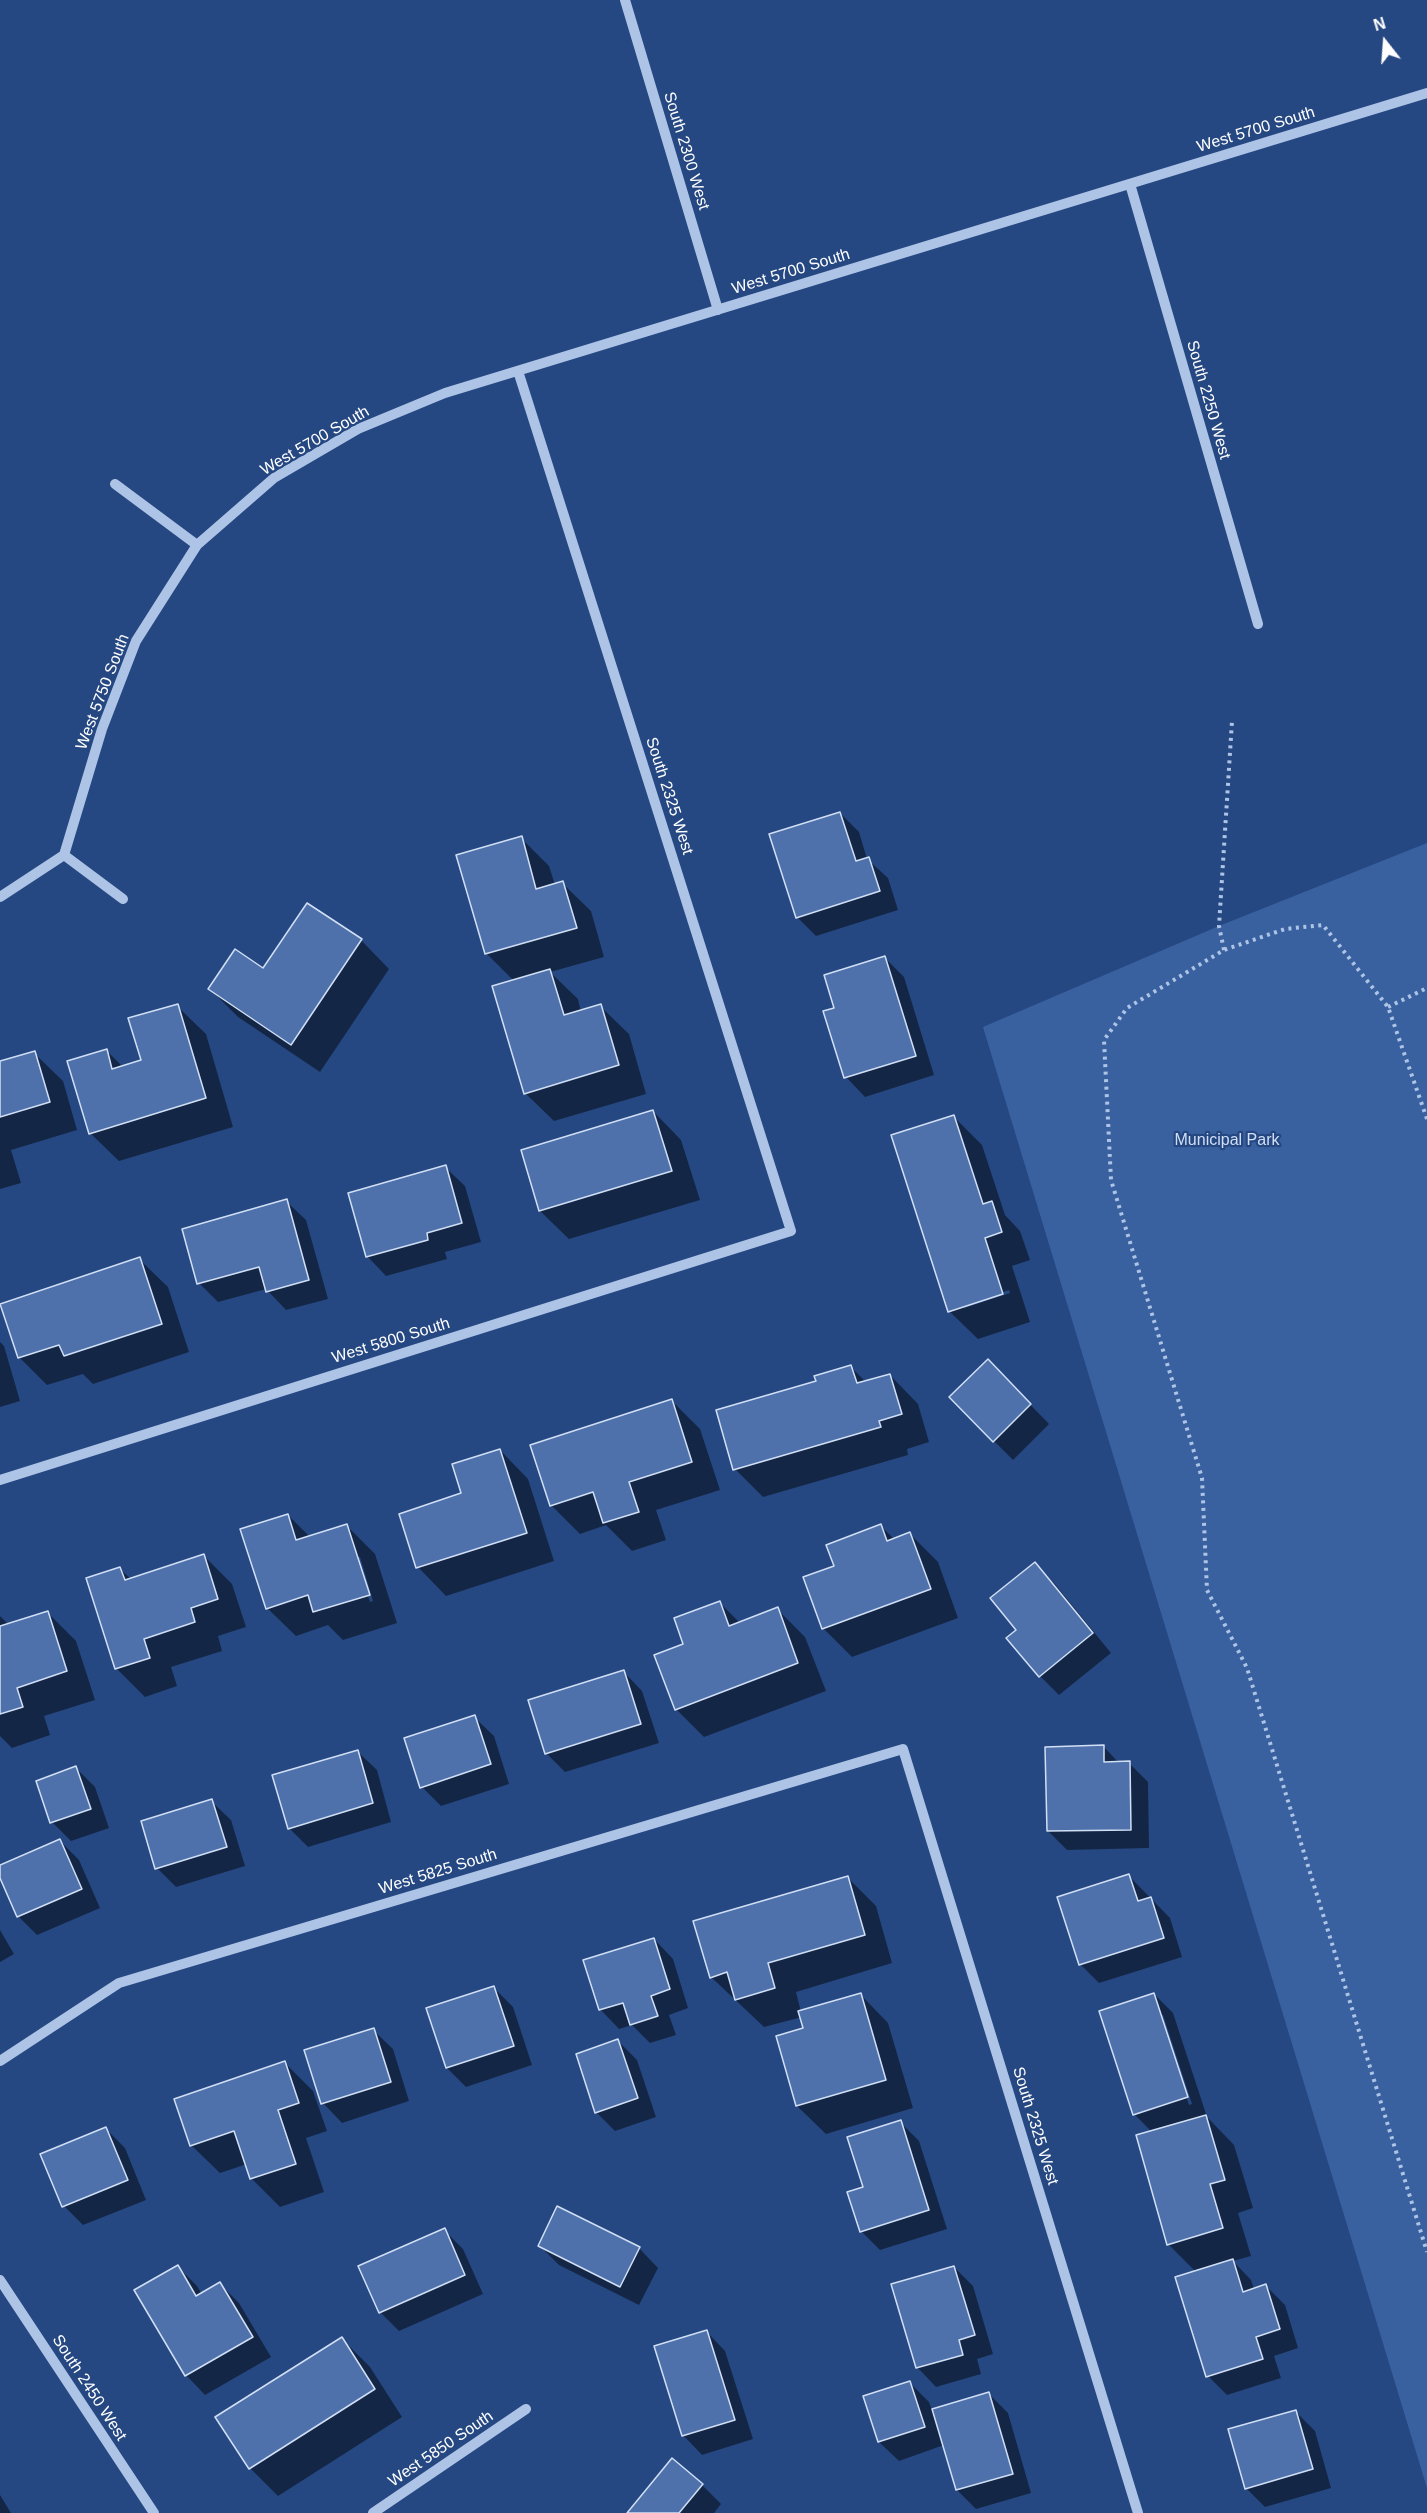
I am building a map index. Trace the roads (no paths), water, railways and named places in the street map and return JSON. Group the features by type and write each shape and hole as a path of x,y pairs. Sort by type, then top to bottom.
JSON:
{"street":[{"name":"South 2300 West","path":"625,0 718,310"},
{"name":"West 5700 South","path":"197,545 274,478 358,429 445,393 1427,93"},
{"name":"South 2250 West","path":"1130,184 1258,624"},
{"name":"South 2325 West","path":"518,371 791,1231"},
{"path":"115,484 197,545"},
{"name":"West 5750 South","path":"64,855 102,729 136,641 197,545"},
{"path":"0,897 64,855 123,899"},
{"name":"West 5800 South","path":"0,1480 791,1231"},
{"name":"South 2325 West","path":"903,1749 1138,2513"},
{"name":"West 5825 South","path":"0,2061 119,1983 903,1749"},
{"name":"South 2450 West","path":"0,2280 154,2513"},
{"name":"West 5850 South","path":"373,2513 526,2409"}],"park label":[{"name":"Municipal Park","path":"1227,1141"}]}
